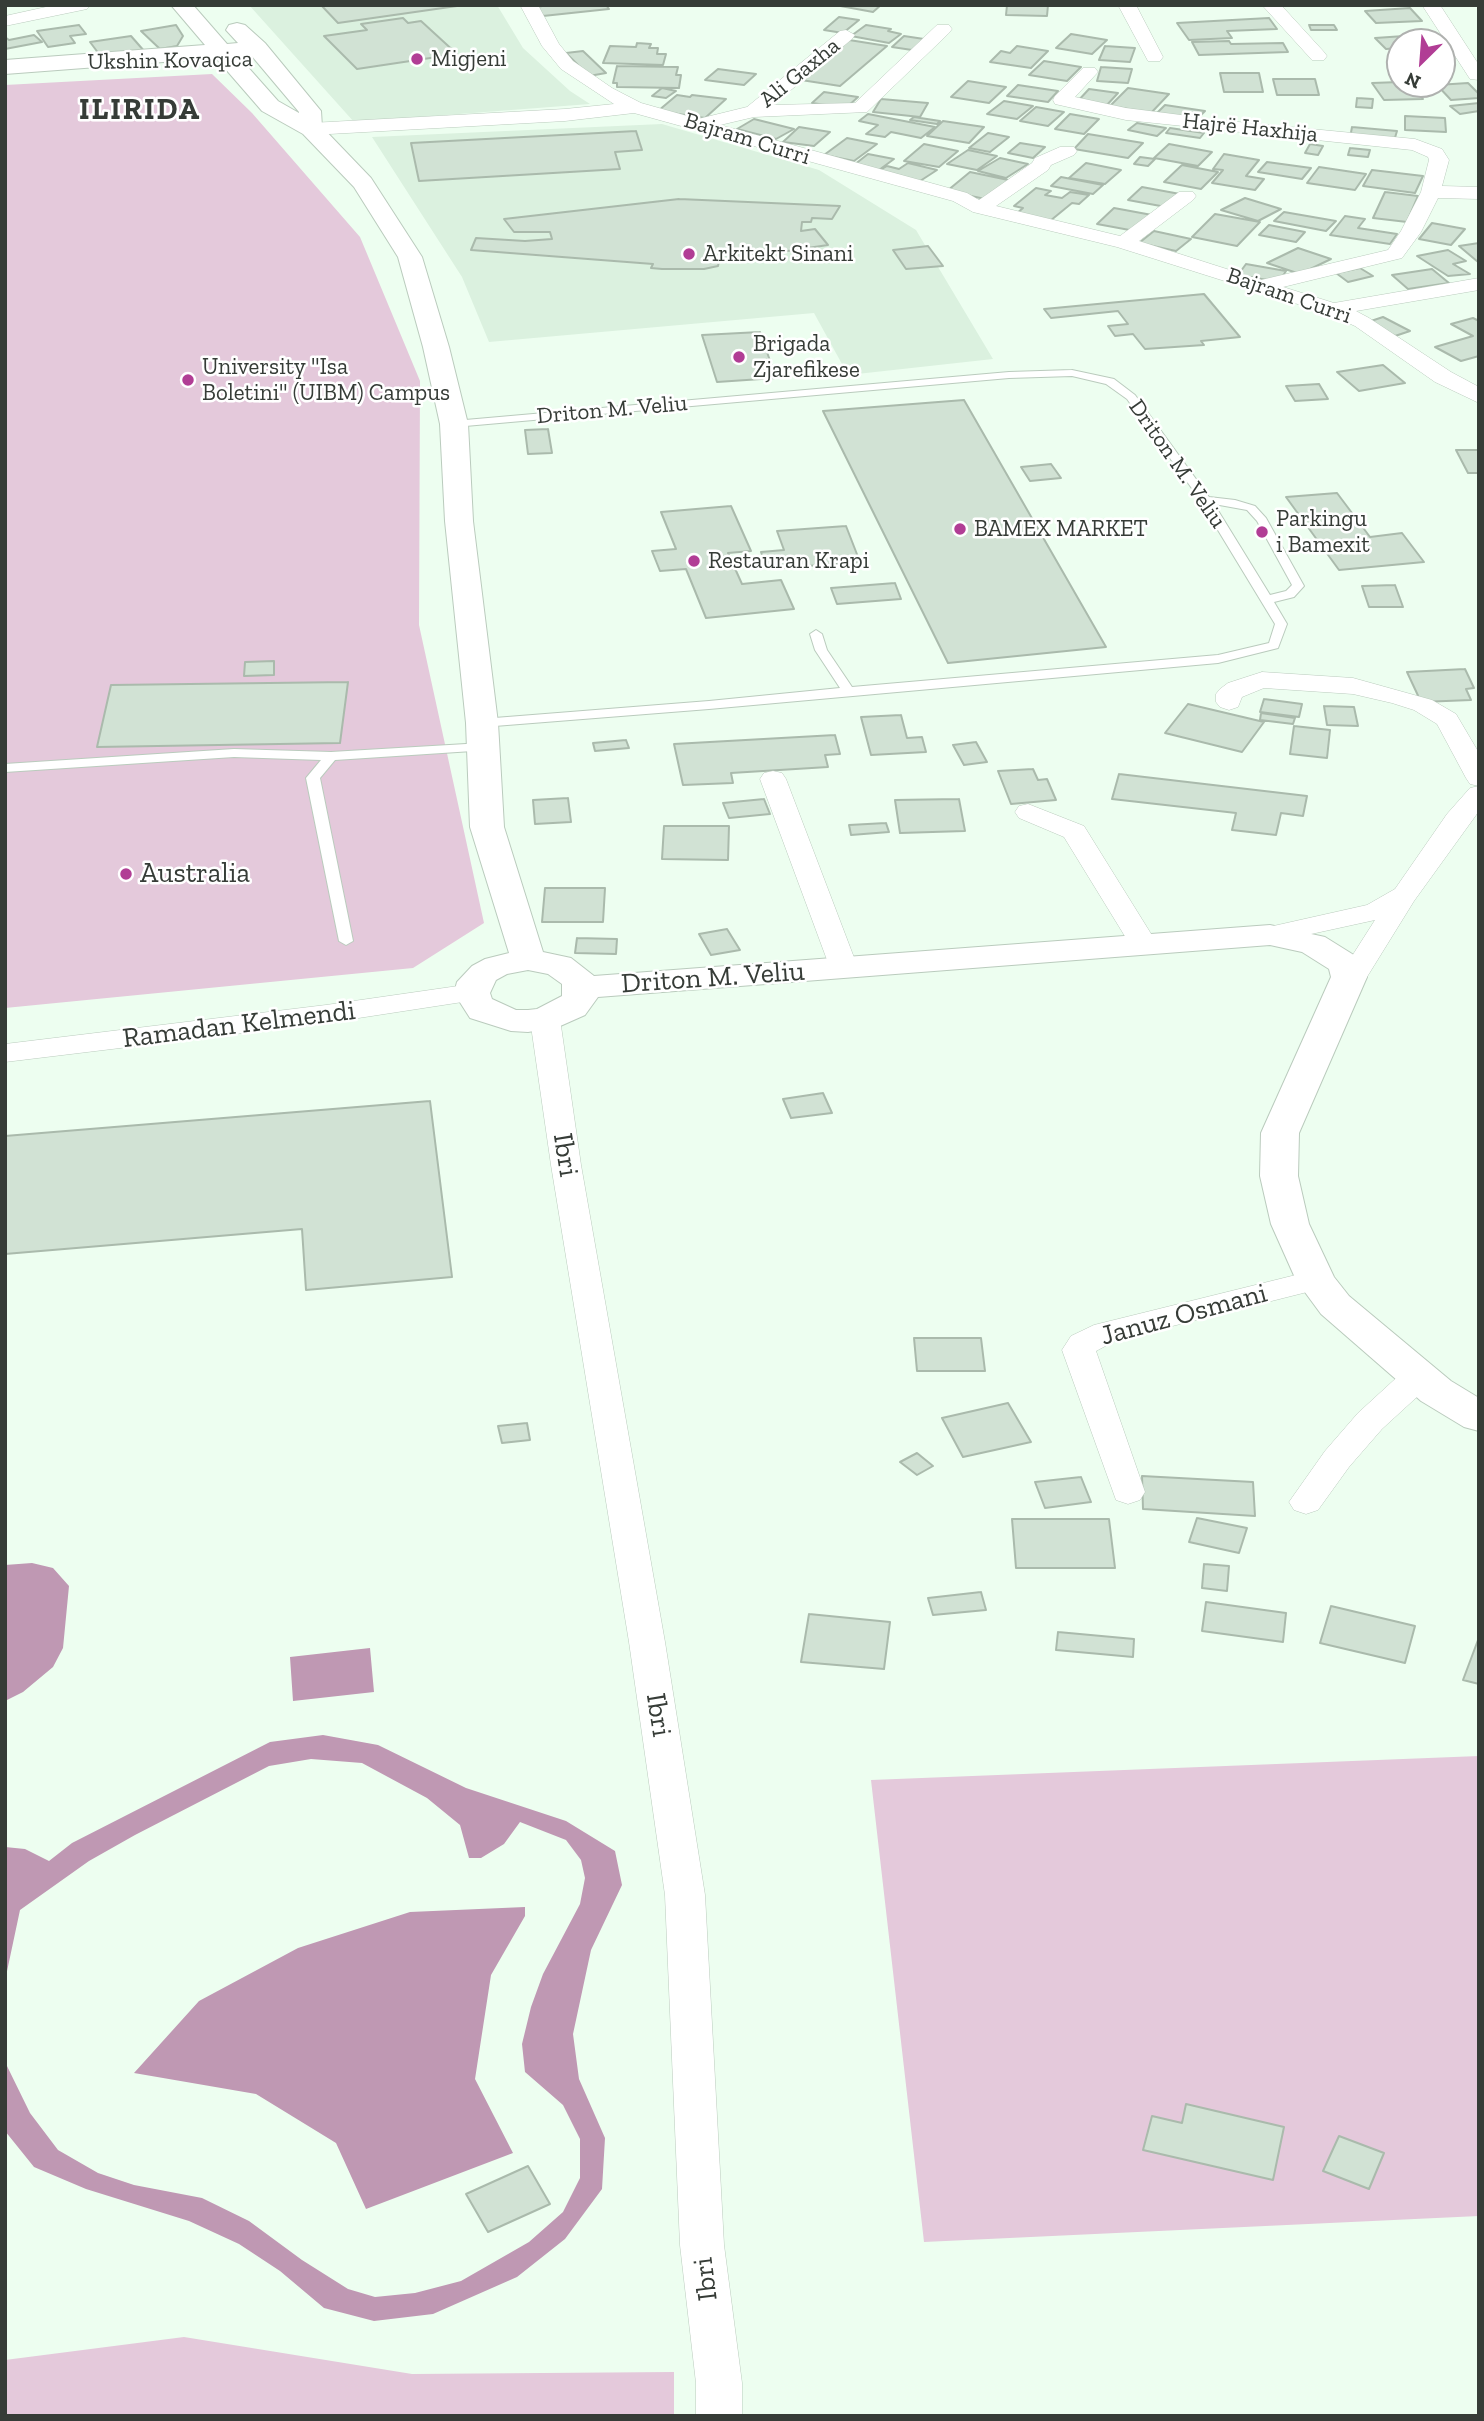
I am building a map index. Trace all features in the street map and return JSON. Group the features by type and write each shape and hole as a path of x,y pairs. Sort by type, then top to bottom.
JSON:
{"street":[{"path":"5,21 81,5"},
{"path":"181,5 270,106 311,129 363,183 410,257 436,347 454,424 459,521 482,735 487,827 528,960"},
{"name":"Bajram Curri","path":"529,5 551,46 566,65 605,92 634,107 960,197 980,208 1124,243 1264,285 1334,309 1362,322 1443,377 1479,396"},
{"path":"1127,5 1154,57"},
{"path":"1271,5 1318,56"},
{"path":"1431,5 1476,75"},
{"path":"221,13 310,111 311,129"},
{"name":"Ali Gaxha","path":"700,124 754,111 860,107 943,29"},
{"name":"Ali Gaxha","path":"754,111 846,35"},
{"name":"Ukshin Kovaqica","path":"5,67 261,54"},
{"name":"Hajrë Haxhija","path":"1089,72 1062,100 1096,109 1203,124 1426,147 1435,153 1439,160 1430,192 1411,232 1395,254 1264,285"},
{"name":"Bajram Curri","path":"311,129 588,113 634,107"},
{"path":"980,208 1041,166 1042,162 1067,151"},
{"path":"1430,192 1479,193"},
{"path":"1124,243 1186,196"},
{"path":"1334,309 1479,284"},
{"path":"1443,377 1479,370"},
{"path":"1229,702 1230,694 1237,688 1262,680 1353,687 1401,698 1423,705 1447,719 1479,778"},
{"name":"Driton M. Veliu","path":"773,779 844,968"},
{"path":"1339,1000 1405,895 1457,820 1479,794"},
{"path":"1028,812 1073,832 1144,945"},
{"path":"1270,935 1360,916 1376,911 1405,895"},
{"path":"1270,935 1313,944 1345,964 1349,977 1280,1133 1279,1176 1290,1224 1316,1280 1335,1305 1418,1377 1479,1417"},
{"name":"Driton M. Veliu","path":"581,988 1270,935"},
{"path":"528,960 559,965 578,979 581,988 580,998 572,1007 545,1019 511,1020 496,1017 475,1002 472,993 475,982 484,973 512,961 528,960"},
{"name":"Ramadan Kelmendi","path":"5,1053 326,1014 472,993"},
{"name":"Ibri","path":"545,1019 566,1165 645,1628 685,1895 702,2245 719,2399"},
{"name":"Januz Osmani","path":"1128,1492 1079,1350 1083,1344 1106,1332 1316,1280"},
{"path":"1306,1502 1370,1420 1418,1377"}],"lane":[{"name":"Driton M. Veliu","path":"5,768 234,752 331,756 709,705 1219,659 1274,645 1281,624 1206,500 1131,397 1110,381 1072,373 1009,375 454,424"},
{"path":"1206,500 1235,503 1251,508 1262,520 1298,586 1290,594 1266,600"},
{"path":"816,634 821,650 849,691"},
{"path":"331,756 313,778 346,941"}],"shaded area":[{"name":"Migjeni","path":"249,5 497,5 523,48 570,91 590,104 354,122"},
{"path":"212,74 252,113 360,237 420,381 419,625 484,923 413,968 5,1008 5,85"},
{"name":"Arkitekt Sinani","path":"662,124 819,170 916,230 993,359 848,375 814,313 489,342 462,277 372,137"},
{"path":"32,1563 53,1568 69,1586 63,1648 53,1667 23,1692 5,1701 5,1565"},
{"path":"370,1648 374,1692 293,1701 290,1657"},
{"path":"323,1735 378,1745 466,1788 566,1821 615,1851 622,1885 591,1950 573,2034 579,2079 605,2138 602,2189 565,2239 517,2277 433,2314 374,2321 324,2308 280,2271 239,2244 189,2221 86,2189 34,2167 5,2131 5,1847 25,1849 49,1861 72,1843 270,1742","holes":["311,1759 362,1763 427,1798 460,1825 469,1858 481,1858 504,1844 520,1822 566,1840 581,1860 585,1878 580,1904 543,1974 522,2044 525,2072 563,2105 580,2139 580,2178 563,2212 529,2242 461,2281 415,2293 375,2297 348,2289 302,2260 249,2221 202,2198 134,2185 98,2173 58,2150 30,2113 6,2064 6,1976 20,1910 89,1861 269,1766"]},
{"path":"1479,1756 1479,2216 924,2242 871,1780"},
{"path":"525,1907 525,1916 491,1975 475,2079 513,2153 366,2209 336,2143 256,2094 134,2073 199,2001 298,1948 410,1912"},
{"path":"184,2337 412,2374 674,2372 674,2416 5,2416 5,2360"}],"building":[{"path":"321,5 464,5 338,23"},
{"path":"606,5 609,9 543,16 536,7"},
{"path":"835,5 881,5 873,12"},
{"path":"1007,5 1048,5 1047,16 1006,15"},
{"path":"1410,8 1422,21 1376,23 1365,11"},
{"path":"839,17 859,20 843,33 824,30"},
{"path":"403,18 408,23 421,21 457,54 357,69 324,36 367,30 361,24"},
{"path":"1269,18 1277,29 1227,31 1232,38 1189,40 1177,23"},
{"path":"79,25 86,34 70,36 75,43 48,47 37,31"},
{"path":"176,25 183,36 177,46 160,49 141,31"},
{"path":"866,25 891,29 888,31 901,34 889,43 851,36"},
{"path":"1309,25 1334,25 1337,30 1311,30"},
{"path":"1071,34 1107,40 1092,54 1056,48"},
{"path":"34,35 42,42 5,49 5,37 9,40"},
{"path":"131,36 145,52 102,58 90,42"},
{"path":"904,36 924,39 912,50 892,47"},
{"path":"1386,37 1386,49 1375,38"},
{"path":"849,40 887,46 840,86 801,80"},
{"path":"1229,41 1231,44 1283,43 1288,52 1199,55 1192,42"},
{"path":"637,43 651,44 649,48 658,48 657,54 666,54 663,65 603,63 610,46 636,47"},
{"path":"1017,46 1048,51 1031,68 990,62 1001,51 1010,53"},
{"path":"1105,46 1135,48 1130,62 1099,60"},
{"path":"583,51 606,73 589,76 566,53"},
{"path":"1044,61 1081,67 1067,81 1029,75"},
{"path":"617,66 678,67 676,75 681,75 679,88 617,87 617,83 613,83"},
{"path":"1101,67 1132,69 1128,83 1097,81"},
{"path":"718,69 756,74 744,85 705,80"},
{"path":"1220,73 1259,73 1263,92 1224,92"},
{"path":"1273,79 1315,79 1319,95 1277,95"},
{"path":"968,81 1006,87 989,103 951,97"},
{"path":"1386,82 1386,98 1423,99 1384,100 1372,83"},
{"path":"1468,83 1479,94 1479,98 1451,100 1449,98 1456,98 1456,84"},
{"path":"1018,85 1058,91 1048,102 1007,96"},
{"path":"662,88 676,91 666,98 652,96"},
{"path":"1128,88 1169,94 1151,113 1110,106"},
{"path":"1089,89 1118,93 1106,106 1077,102"},
{"path":"824,92 858,97 846,108 812,103"},
{"path":"677,95 726,99 705,118 658,111"},
{"path":"1357,98 1373,99 1372,108 1356,107"},
{"path":"881,99 928,103 920,117 873,112"},
{"path":"1004,101 1033,106 1017,119 987,114"},
{"path":"1479,103 1479,111 1460,114 1450,106"},
{"path":"1165,105 1205,111 1196,120 1156,114"},
{"path":"1036,107 1064,112 1048,126 1020,121"},
{"path":"868,114 935,127 921,138 891,132 885,137 866,134 878,125 859,121"},
{"path":"1070,114 1099,119 1084,134 1055,129"},
{"path":"1405,116 1445,118 1446,132 1405,130"},
{"path":"914,117 940,121 937,124 910,120"},
{"path":"754,119 794,129 776,139 737,129"},
{"path":"943,121 984,127 969,143 927,136"},
{"path":"1137,123 1166,128 1157,136 1128,130"},
{"path":"799,127 830,132 814,146 783,142"},
{"path":"1352,127 1397,131 1394,141 1350,138"},
{"path":"1170,128 1204,133 1200,138 1166,133"},
{"path":"636,131 642,150 615,152 620,169 419,181 411,143"},
{"path":"988,133 1009,137 990,152 969,148"},
{"path":"1088,134 1143,143 1128,158 1074,149"},
{"path":"847,138 877,144 854,161 824,155"},
{"path":"1020,143 1045,147 1033,158 1008,153"},
{"path":"924,144 958,151 939,167 904,161"},
{"path":"1169,144 1212,152 1198,166 1154,158"},
{"path":"1310,144 1323,146 1318,155 1305,153"},
{"path":"1350,148 1370,150 1368,157 1348,155"},
{"path":"968,150 997,156 977,170 947,164"},
{"path":"868,154 894,159 879,170 854,165"},
{"path":"1224,154 1259,160 1246,176 1264,179 1255,190 1212,183 1223,170 1213,169"},
{"path":"1140,157 1155,159 1148,166 1134,164"},
{"path":"1000,158 1028,164 1006,178 978,171"},
{"path":"1267,162 1311,168 1302,179 1258,172"},
{"path":"908,163 937,170 917,183 875,173 887,166 899,169"},
{"path":"1086,163 1121,170 1105,184 1069,178"},
{"path":"1182,165 1218,172 1201,189 1164,182"},
{"path":"1319,167 1366,174 1355,190 1307,183"},
{"path":"1372,170 1423,176 1415,193 1363,186"},
{"path":"970,172 1013,181 990,200 947,191"},
{"path":"1061,177 1103,185 1093,194 1051,186"},
{"path":"1142,187 1180,194 1166,207 1128,200"},
{"path":"1036,188 1051,191 1045,195 1062,198 1070,192 1089,195 1079,204 1072,203 1050,221 1016,214 1023,208 1014,206"},
{"path":"1385,192 1418,196 1407,222 1373,218"},
{"path":"1245,198 1281,209 1258,221 1221,210"},
{"path":"679,199 840,206 832,219 812,218 811,222 802,222 801,231 815,229 828,245 719,261 718,266 704,269 662,269 651,268 653,264 471,250 476,238 525,241 552,239 550,232 514,232 504,219"},
{"path":"1114,208 1152,215 1135,231 1097,224"},
{"path":"1284,212 1336,221 1326,231 1274,221"},
{"path":"1215,214 1260,222 1237,246 1192,237"},
{"path":"1345,216 1365,219 1358,228 1397,234 1390,244 1330,235"},
{"path":"1432,223 1465,229 1451,245 1419,239"},
{"path":"1269,225 1305,232 1296,242 1259,235"},
{"path":"1154,231 1191,239 1176,251 1139,243"},
{"path":"1479,243 1478,262 1459,246"},
{"path":"928,246 943,266 906,269 893,250"},
{"path":"1298,248 1331,259 1300,274 1267,263"},
{"path":"1448,250 1466,261 1453,264 1470,274 1448,276 1417,256"},
{"path":"1246,264 1286,271 1279,282 1238,275"},
{"path":"1360,268 1373,276 1348,282 1336,273"},
{"path":"1432,269 1449,283 1408,289 1392,275"},
{"path":"1204,294 1240,337 1201,341 1204,345 1145,349 1133,334 1115,336 1108,326 1128,324 1118,311 1051,318 1044,309"},
{"path":"1383,317 1410,331 1395,336 1368,322"},
{"path":"1473,318 1479,321 1479,356 1461,361 1435,347 1473,336 1451,324"},
{"name":"Brigada Zjarefikese","path":"760,332 776,378 717,382 702,335"},
{"path":"1383,365 1405,383 1359,391 1337,372"},
{"path":"1319,384 1328,399 1295,401 1286,386"},
{"name":"BAMEX MARKET","path":"964,400 1106,647 948,663 823,411"},
{"path":"548,429 552,453 528,454 525,430"},
{"path":"1456,450 1479,450 1479,473 1468,473"},
{"path":"1051,464 1061,478 1030,481 1021,467"},
{"path":"1337,493 1370,537 1402,533 1424,562 1339,570 1286,497"},
{"name":"Restauran Krapi","path":"731,506 751,551 728,553 742,584 781,580 794,609 706,618 686,569 660,571 652,551 676,549 661,512"},
{"path":"846,526 860,562 767,569 761,552 784,550 777,531"},
{"path":"895,583 901,599 837,604 831,588"},
{"path":"1395,585 1403,607 1369,607 1362,586"},
{"path":"274,661 274,675 244,676 245,662"},
{"path":"1465,669 1474,688 1466,689 1471,700 1421,702 1407,672"},
{"path":"348,682 340,743 97,747 111,685"},
{"path":"1264,699 1302,704 1299,717 1260,712"},
{"path":"1188,704 1264,722 1242,752 1165,733"},
{"path":"1324,706 1354,707 1358,726 1327,725"},
{"path":"1261,713 1295,718 1293,724 1260,720"},
{"path":"901,715 907,738 922,737 926,752 871,755 861,717"},
{"path":"1294,726 1330,730 1327,758 1290,754"},
{"path":"835,735 840,754 825,755 828,767 731,773 733,783 683,785 674,744"},
{"path":"626,740 629,748 595,751 593,743"},
{"path":"976,742 987,762 964,765 953,745"},
{"path":"1033,769 1038,780 1047,779 1056,800 1011,804 998,771"},
{"path":"1119,774 1307,796 1303,816 1281,813 1276,835 1232,830 1236,813 1112,799"},
{"path":"568,798 571,822 535,824 533,800"},
{"path":"764,799 770,814 729,818 723,803"},
{"path":"959,799 965,831 900,833 895,800"},
{"path":"886,823 889,832 851,835 849,825"},
{"path":"664,826 729,826 728,860 662,859"},
{"path":"545,888 605,888 603,922 542,922"},
{"path":"727,929 740,950 711,955 699,934"},
{"path":"577,938 617,939 616,954 575,953"},
{"path":"823,1093 832,1113 791,1118 783,1099"},
{"path":"430,1101 452,1277 306,1290 302,1229 5,1254 5,1136"},
{"path":"914,1338 981,1338 985,1371 917,1371"},
{"path":"1008,1403 1031,1442 963,1457 942,1418"},
{"path":"527,1423 530,1440 502,1443 498,1426"},
{"path":"917,1453 933,1466 917,1475 900,1462"},
{"path":"1142,1476 1253,1482 1255,1516 1143,1509"},
{"path":"1081,1477 1091,1502 1045,1508 1035,1482"},
{"path":"1197,1518 1247,1528 1239,1553 1189,1542"},
{"path":"1012,1519 1109,1519 1115,1568 1016,1568"},
{"path":"1204,1564 1229,1566 1227,1591 1202,1588"},
{"path":"981,1592 986,1610 933,1615 928,1598"},
{"path":"1206,1602 1286,1613 1283,1642 1202,1631"},
{"path":"1331,1606 1415,1626 1405,1663 1320,1643"},
{"path":"809,1614 890,1622 884,1669 801,1662"},
{"path":"1058,1632 1134,1639 1133,1657 1056,1650"},
{"path":"1479,1640 1479,1684 1463,1680"},
{"path":"1186,2104 1284,2127 1273,2180 1143,2150 1152,2116 1182,2123"},
{"path":"1339,2136 1384,2153 1369,2189 1323,2171"},
{"path":"528,2166 550,2204 488,2232 466,2194"}],"place":[{"name":"Migjeni","path":"417,59"},
{"name":"Arkitekt Sinani","path":"689,254"},
{"name":"Brigada Zjarefikese","path":"739,357"},
{"name":"University \"Isa Boletini\" (UIBM) Campus","path":"188,380"},
{"name":"BAMEX MARKET","path":"960,529"},
{"name":"Parkingu i Bamexit","path":"1262,532"},
{"name":"Restauran Krapi","path":"694,561"},
{"name":"Australia","path":"126,874"}],"district":[{"name":"ILIRIDA","path":"140,110"}]}
